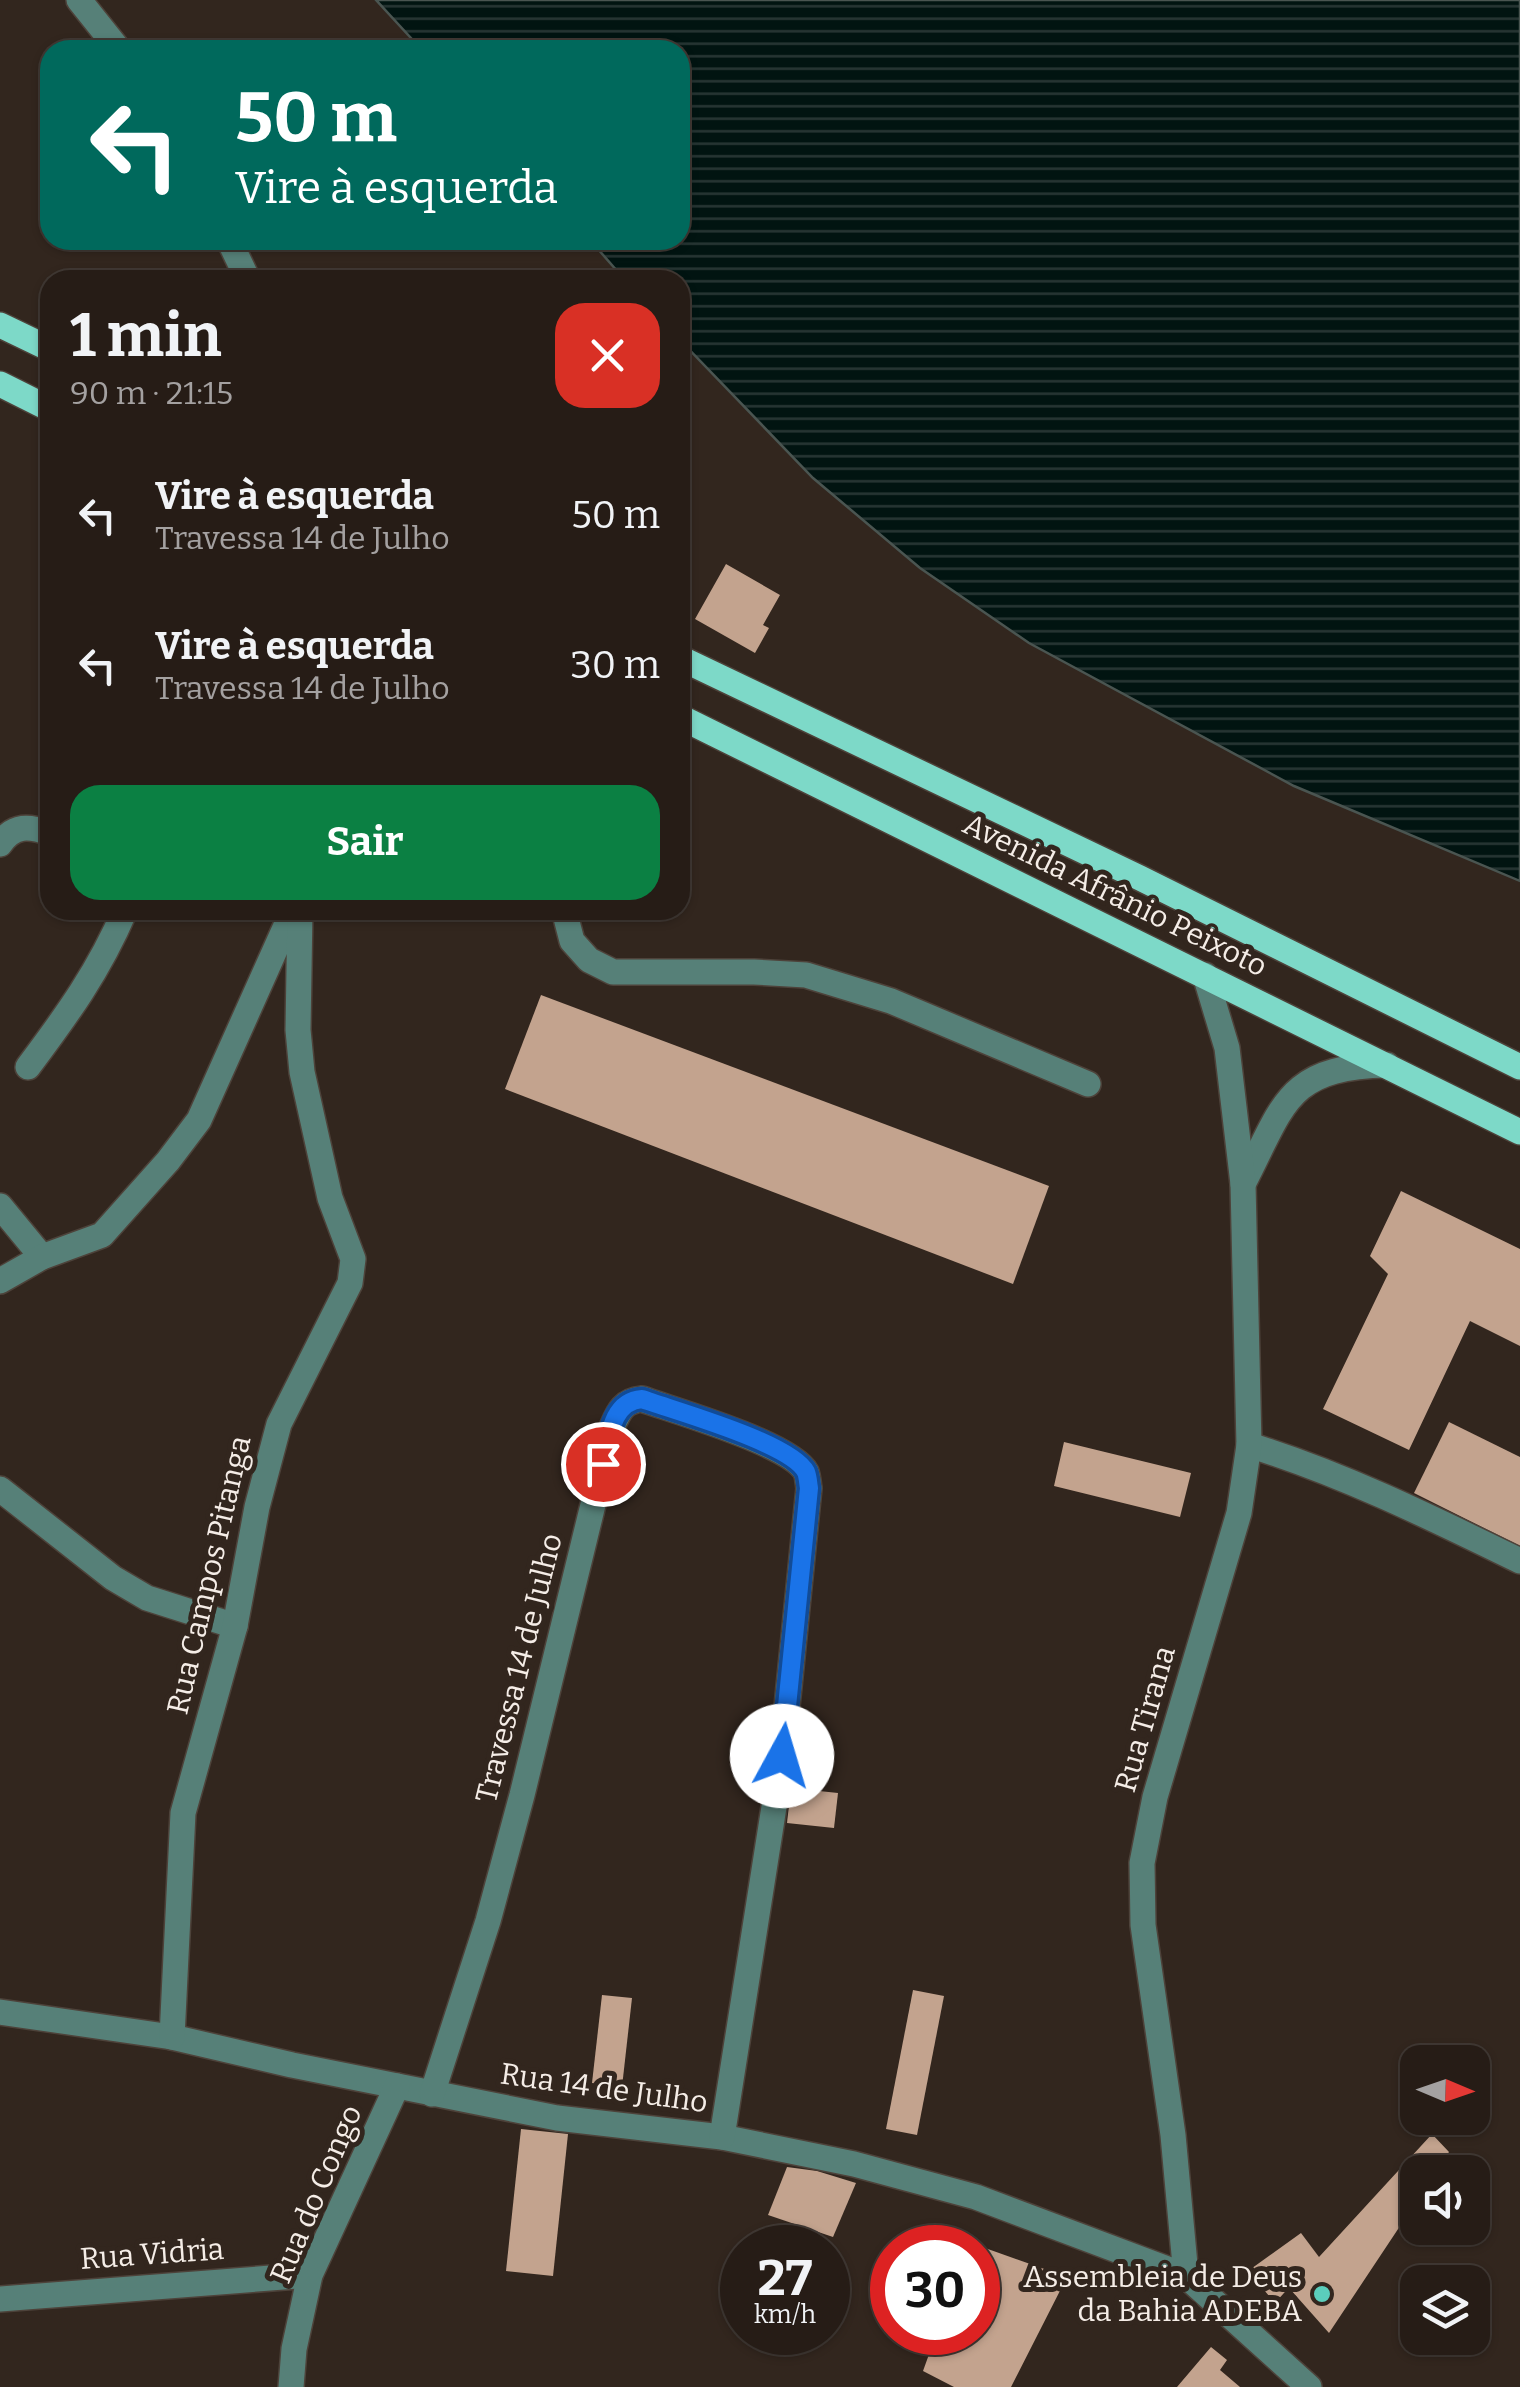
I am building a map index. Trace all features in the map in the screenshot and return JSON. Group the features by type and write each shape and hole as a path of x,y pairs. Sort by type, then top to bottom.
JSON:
{"main road":[{"path":"0,325 40,344"},
{"path":"0,384 40,403"},
{"name":"Avenida Afrânio Peixoto","path":"690,663 1140,878 1520,1068"},
{"name":"Avenida Afrânio Peixoto","path":"690,723 1520,1132"}],"street":[{"path":"80,0 110,40"},
{"path":"0,844 13,830 40,830"},
{"path":"28,1066 83,994 121,920"},
{"path":"0,1281 42,1256 102,1236 168,1161 198,1120 292,920"},
{"name":"Rua Campos Pitanga","path":"172,2037 183,1813 235,1626 256,1507 279,1424 354,1269 330,1198 302,1072 297,920"},
{"path":"567,920 572,941 589,960 613,972 806,975 890,1001 1088,1084"},
{"name":"Rua Tirana","path":"1186,2276 1173,2135 1144,1926 1142,1863 1155,1797 1239,1513 1249,1445 1243,1184 1227,1048 1205,975"},
{"name":"Rua Tirana","path":"1243,1184 1274,1116 1294,1094 1312,1080 1341,1067 1387,1065"},
{"path":"0,1206 42,1256"},
{"name":"Travessa 14 de Julho","path":"432,2094 502,1867 612,1427 620,1409 630,1400 642,1399 768,1444 806,1472 809,1488 782,1756 722,2137"},
{"path":"1249,1445 1332,1475 1520,1561"},
{"path":"0,1489 113,1578 147,1598 235,1626"},
{"name":"Rua 14 de Julho","path":"0,2012 172,2037 557,2118 722,2137 854,2164 976,2198 1186,2276"},
{"name":"Rua do Congo","path":"291,2387 294,2349 310,2275 397,2086"},
{"name":"Rua Vidria","path":"0,2299 310,2275"},
{"path":"1186,2276 1310,2387"}],"shaded area":[{"path":"376,0 1520,0 1520,881 1294,786 1029,643 920,568 813,478 690,350 690,270 616,270 599,250 690,250 690,40 413,40"}],"building":[{"path":"726,564 780,595 763,625 769,628 755,653 695,619"},
{"path":"541,995 1049,1186 1013,1284 505,1089"},
{"path":"1401,1191 1520,1249 1520,1346 1470,1321 1409,1450 1323,1409 1388,1274 1370,1256"},
{"path":"1449,1422 1520,1457 1520,1546 1414,1493"},
{"path":"1064,1442 1191,1473 1180,1517 1054,1486"},
{"path":"791,1788 838,1793 834,1828 787,1823"},
{"path":"913,1990 944,1996 917,2135 886,2129"},
{"path":"602,1995 632,1998 622,2087 592,2083"},
{"path":"521,2129 568,2134 553,2276 506,2271"},
{"path":"1431,2135 1449,2152 1447,2155 1413,2155"},
{"path":"787,2167 856,2183 838,2225 798,2225 768,2215"},
{"path":"1400,2169 1400,2226 1329,2333 1290,2289 1301,2274 1275,2303 1248,2271 1301,2233 1319,2257"},
{"path":"1000,2253 1067,2277 1011,2387 954,2387 923,2371 929,2355 1000,2355"},
{"path":"1211,2347 1227,2360 1220,2370 1240,2387 1177,2387"}],"place":[{"name":"Assembleia de Deus da Bahia ADEBA","path":"1322,2294"}],"route":[{"path":"603,1464 620,1409 630,1400 642,1399 768,1444 806,1472 809,1488 782,1756"}]}
